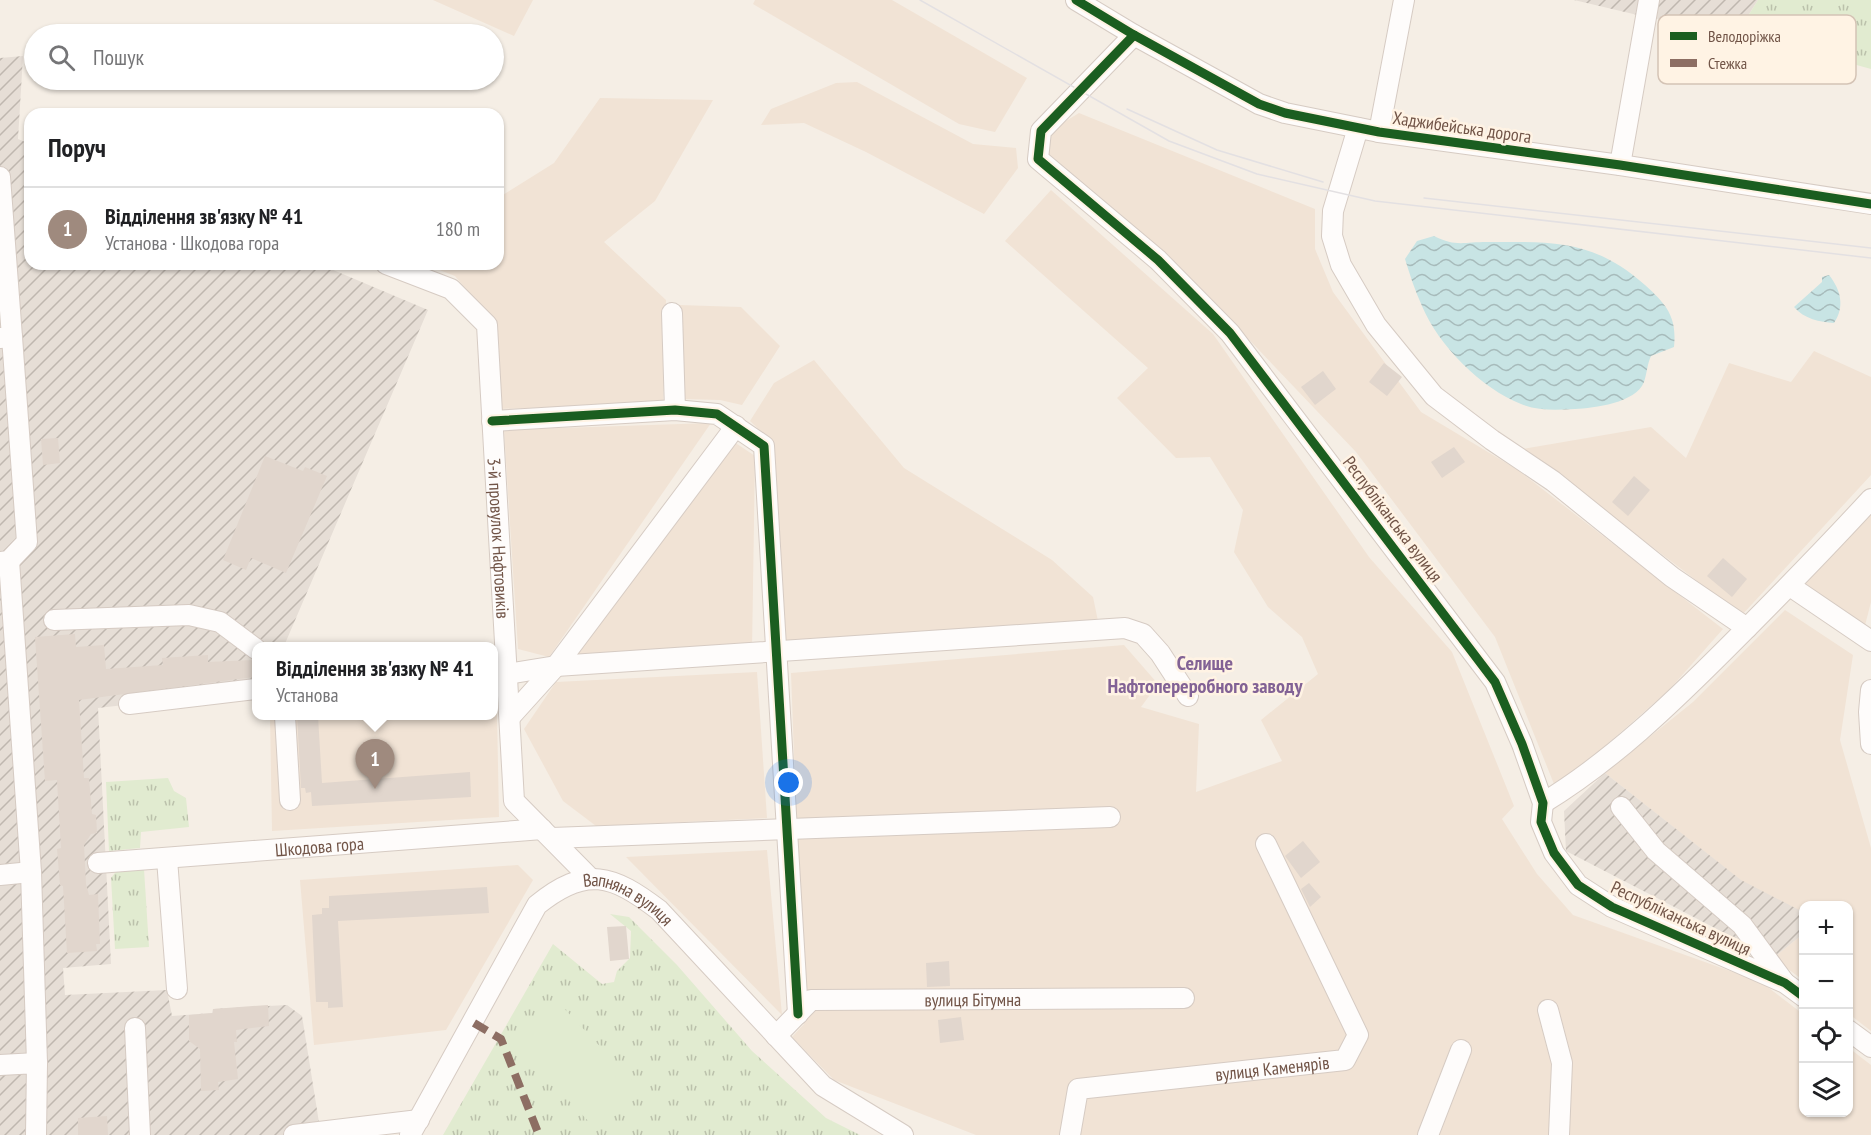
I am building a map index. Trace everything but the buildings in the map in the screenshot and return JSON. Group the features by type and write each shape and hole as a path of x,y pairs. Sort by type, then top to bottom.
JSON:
{"street":[{"name":"Хаджибейська дорога","path":"1076,0 1259,104 1286,113 1379,132 1620,165 1871,204"},
{"path":"1379,132 1404,0"},
{"path":"1620,165 1649,0"},
{"name":"Республіканська вулиця","path":"1134,35 1041,131 1038,159 1158,260 1230,333 1495,682 1522,744 1543,803 1541,822 1554,853 1578,885 1612,907 1785,983 1799,994"},
{"path":"1358,128 1333,211 1332,236 1341,265 1376,325 1434,396 1492,441 1553,481 1672,577 1747,628"},
{"path":"0,177 6,338 27,542 4,562 31,872 37,1063 36,1135"},
{"name":"3-й провулок Нафтовиків","path":"402,270 451,289 487,325 508,674 505,708 514,801 590,878"},
{"path":"672,313 675,410"},
{"path":"492,421 675,410 717,414 764,446 785,827 798,1014"},
{"path":"505,708 556,666 736,426"},
{"path":"1543,803 1625,743 1689,686 1790,586 1871,500"},
{"path":"1790,586 1871,641"},
{"path":"54,620 189,615 220,622 252,646"},
{"path":"508,674 556,666 1125,628 1143,634 1188,696"},
{"path":"129,704 252,689"},
{"path":"1871,690 1869,712 1871,744"},
{"path":"285,720 290,801"},
{"path":"1621,807 1656,851 1742,925 1785,983"},
{"name":"Шкодова гора","path":"98,863 547,833 1110,817"},
{"name":"вулиця Каменярів","path":"1070,1135 1078,1089 1345,1060 1358,1035 1266,844"},
{"path":"167,859 177,989"},
{"path":"0,875 31,872"},
{"name":"Вапняна вулиця","path":"415,1128 537,905 555,891 578,880 590,878 612,880 632,890 659,910 823,1086 903,1135"},
{"name":"вулиця Бітумна","path":"776,1036 811,1000 1184,998"},
{"path":"1548,1010 1562,1063 1559,1135"},
{"path":"135,1028 140,1135"},
{"path":"1853,1034 1871,1047"},
{"path":"1428,1135 1461,1050"},
{"path":"0,1065 37,1063"},
{"path":"294,1135 415,1128"}],"shaded area":[{"path":"433,0 533,0 514,36 504,32 504,24 487,24"},
{"path":"755,0 892,0 1027,78 995,132 959,124 753,4"},
{"path":"1574,0 1758,0 1749,15 1658,15 1658,19"},
{"path":"23,56 18,139 24,142 24,270 333,270 428,310 286,642 252,642 252,690 98,708 111,964 63,968 65,995 167,990 172,1016 212,1013 213,1009 287,1005 302,1016 321,1135 0,1135 0,58"},
{"path":"857,82 973,144 1016,148 1018,168 984,214 866,152 804,123 761,125 771,109 836,83"},
{"path":"600,98 713,100 655,201 604,242 666,300 663,403 498,409 492,321 455,276 440,270 504,270 504,194 554,163"},
{"path":"1079,113 1315,209 1315,249 1333,292 1421,412 1518,470 1723,629 1669,690 1556,789 1495,637 1356,452 1238,328 1044,156 1048,132"},
{"path":"1051,190 1213,334 1369,557 1452,652 1514,806 1502,819 1537,874 1573,915 1761,982 1799,1011 1799,1117 1853,1117 1853,1051 1871,1065 1871,1135 976,1135 834,1080 792,1037 804,1024 791,673 1124,645 1158,684 1141,707 1199,724 1196,792 1282,761 1261,720 1318,674 1302,637 1268,607 1234,552 1243,510 1210,457 1176,458 1117,398 1148,368 1005,241"},
{"path":"679,305 741,307 780,346 742,405 720,400 682,399"},
{"path":"1814,351 1871,377 1871,475 1742,615 1523,449 1651,427 1686,458 1729,363 1791,382"},
{"path":"814,360 904,468 1052,560 1093,597 1099,626 783,649 771,441 750,421 774,383"},
{"path":"711,423 549,657 518,649 504,430"},
{"path":"734,442 755,456 752,651 567,662"},
{"path":"1871,512 1871,602 1862,637 1798,591"},
{"path":"1785,610 1853,655 1840,740 1871,848 1871,1031 1853,1017 1853,901 1799,901 1799,911 1753,890 1605,773 1693,702"},
{"path":"757,672 767,818 596,826 563,801 524,729 556,682"},
{"path":"270,720 497,720 499,817 272,831"},
{"path":"1605,773 1741,880 1799,910 1799,937 1773,958 1566,851 1564,811"},
{"path":"767,850 782,1015 626,857"},
{"path":"518,865 533,880 446,1030 314,1045 300,880"},
{"path":"1799,937 1799,977 1773,958"}],"green space":[{"path":"1758,0 1871,0 1871,69 1856,65 1856,15 1749,15"},
{"path":"168,778 174,791 186,798 189,827 141,832 140,848 109,851 106,782"},
{"path":"118,869 144,869 149,947 115,949 111,878"},
{"path":"610,914 629,917 677,965 752,1051 826,1118 860,1135 443,1135 553,944 602,984 614,982 617,971 630,958 631,931"},
{"path":"558,1002 631,1079 632,1084 591,1124 515,1044"}],"water":[{"path":"1434,236 1448,242 1460,243 1552,243 1590,251 1608,259 1645,285 1665,305 1674,327 1674,347 1651,356 1640,389 1624,400 1603,406 1554,410 1521,404 1491,388 1477,377 1450,350 1429,321 1417,295 1405,259 1417,241"},
{"path":"1829,275 1840,299 1840,311 1834,323 1807,317 1794,307 1822,282 1822,277"}],"tram line":[{"path":"920,0 1169,141 1257,174 1375,201 1871,258"},
{"path":"1127,109 1217,150 1323,182"},
{"path":"1424,198 1871,248"}],"marked path":[{"path":"474,1023 501,1039 539,1135"}],"cycle path":[{"path":"1076,0 1259,104 1285,113 1379,132 1620,165 1871,204"},
{"path":"1134,35 1041,131 1038,159 1158,260 1230,333 1495,682 1522,744 1543,803 1541,822 1554,853 1578,885 1612,907 1785,983 1799,993"},
{"path":"492,421 675,410 717,414 764,446 798,1014"}],"place":[{"name":"Відділення зв'язку № 41","path":"375,789"}],"district":[{"name":"Селище Нафтопереробного заводу","path":"1205,674"}]}
